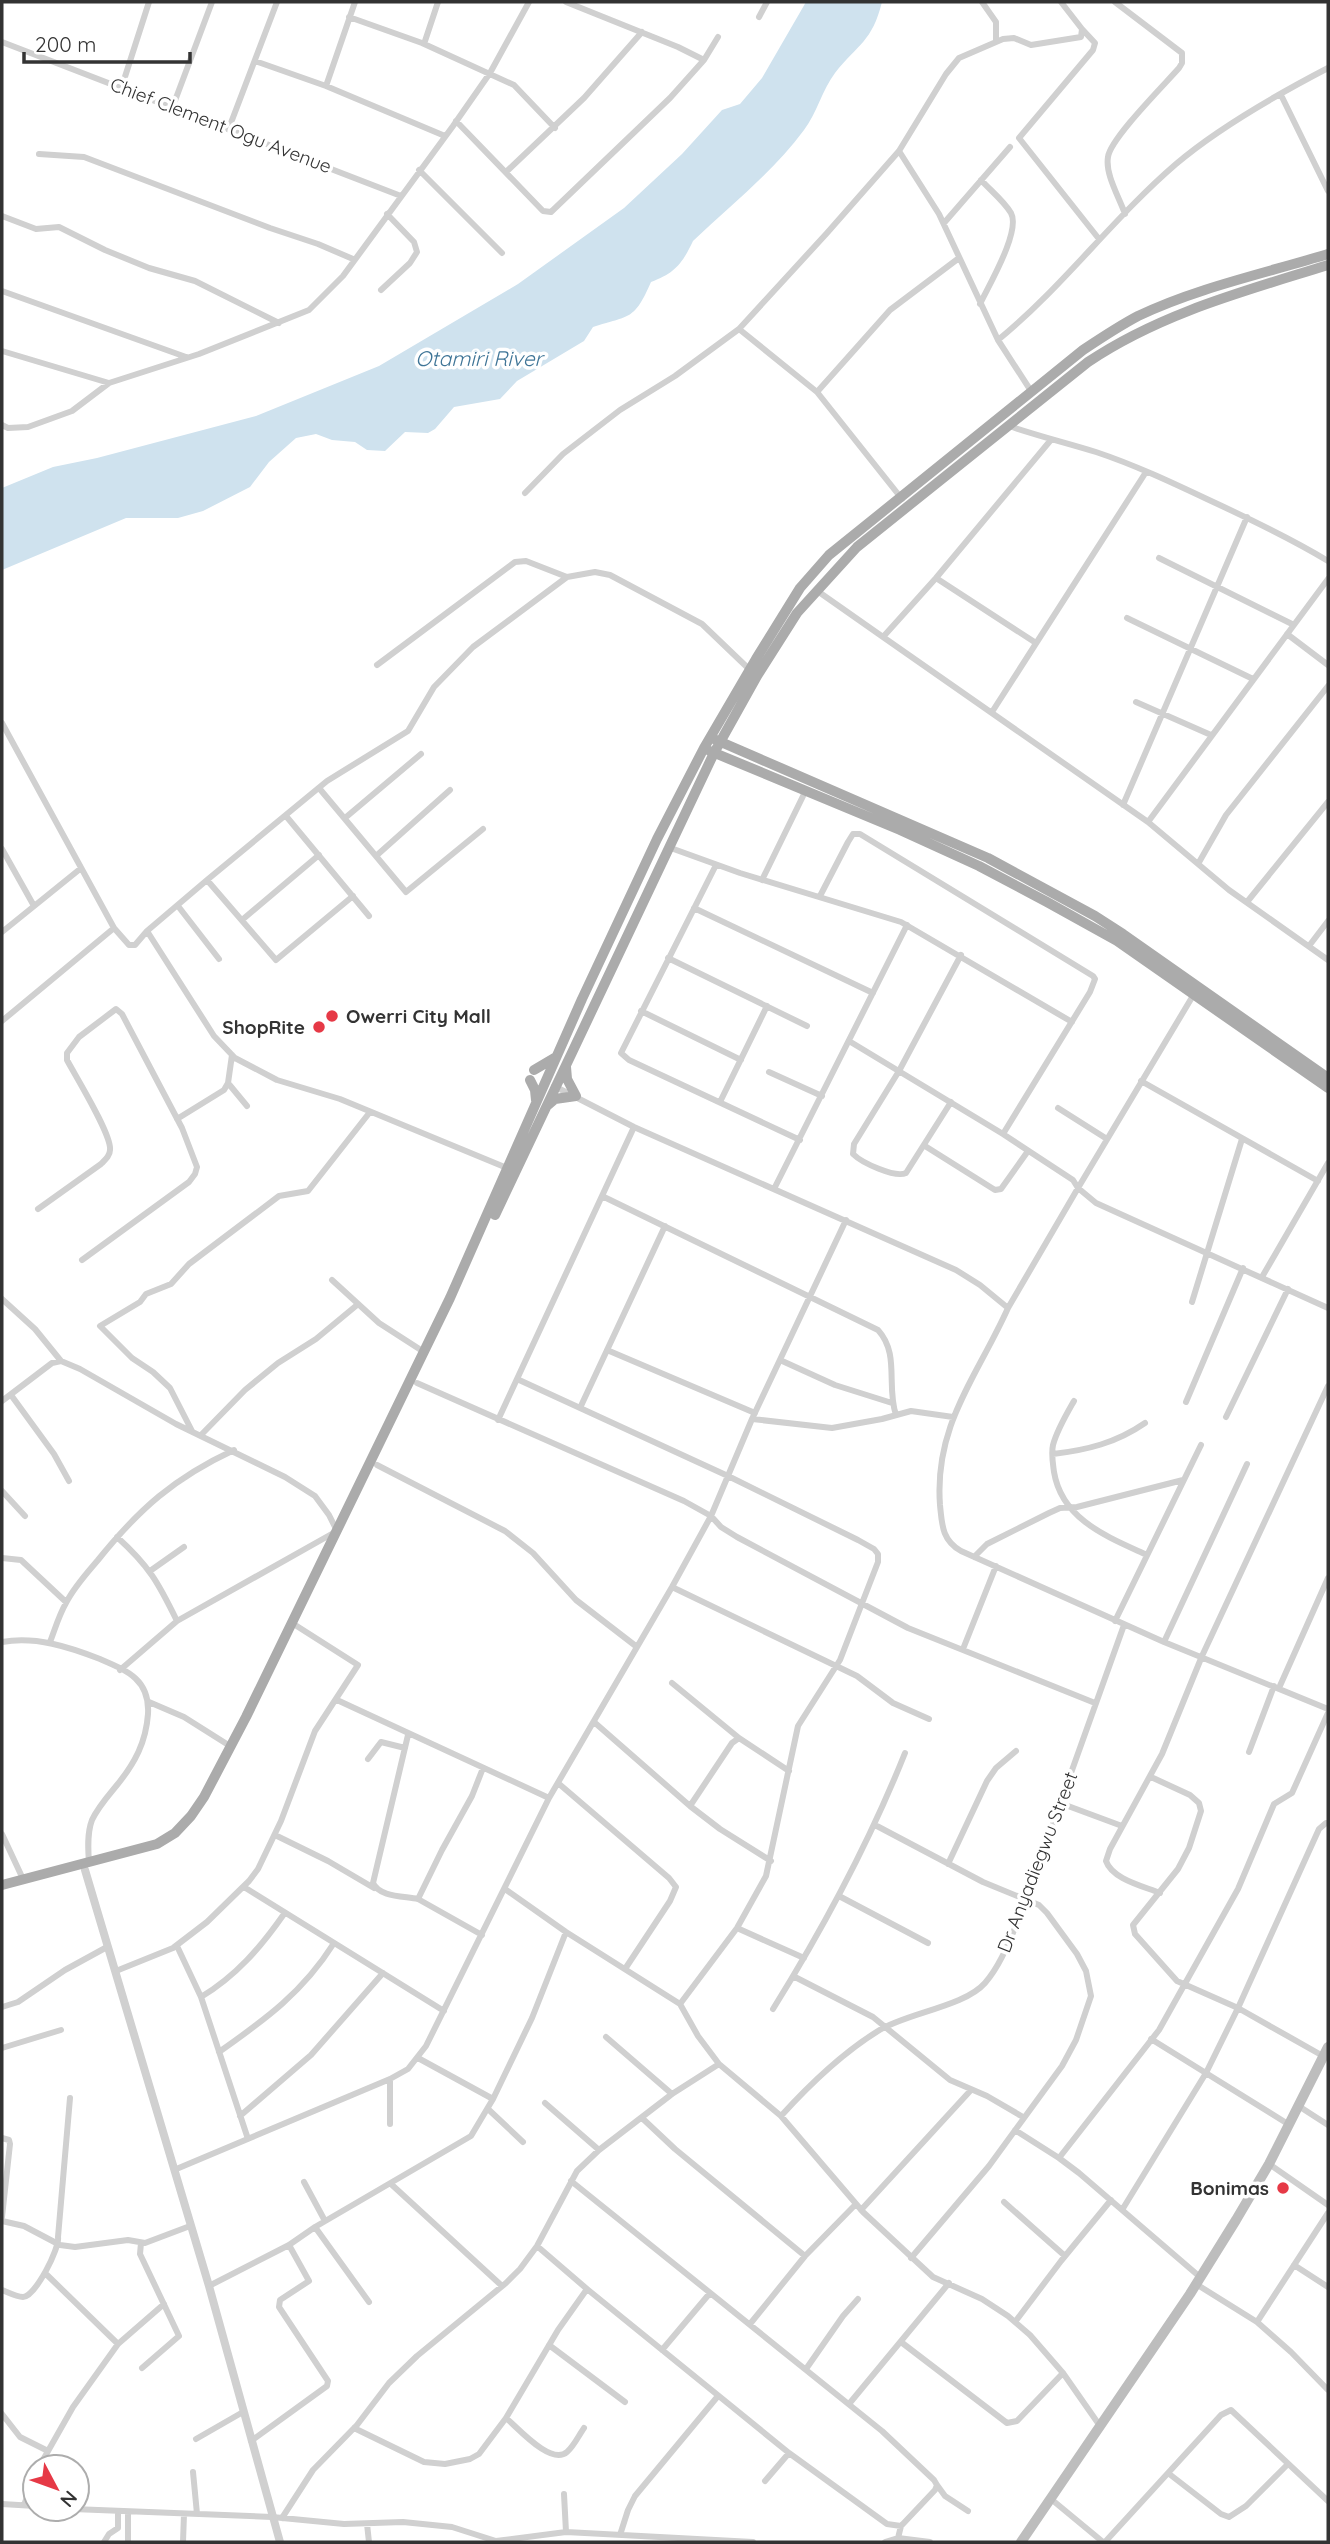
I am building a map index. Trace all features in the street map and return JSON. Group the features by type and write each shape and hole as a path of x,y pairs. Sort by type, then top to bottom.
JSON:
{"main road":[{"path":"753,673 816,590 858,547 904,502 1031,391 1083,350 1139,316 1200,293 1328,254"},
{"path":"294,1624 377,1465 424,1352 453,1299 542,1104 558,1055 657,839 800,588 847,539 904,502 1088,362 1144,328 1210,302 1328,265"},
{"path":"712,745 806,790 923,840 1047,902 1196,991 1328,1078"},
{"path":"550,1085 565,1065 668,847 712,745"},
{"path":"712,745 988,858 1095,916 1328,1088"},
{"path":"542,1104 532,1075 558,1055"},
{"path":"2,1885 159,1850 179,1838 209,1800 337,1531 417,1383 507,1168 542,1104 576,1096 567,1079 565,1065"},
{"path":"2,1891 157,1844 175,1833 204,1797 230,1746 249,1718"},
{"path":"1021,2542 1198,2280 1269,2164 1325,2052"}],"street":[{"path":"122,86 149,2"},
{"path":"173,106 212,2"},
{"path":"326,86 355,2"},
{"path":"424,44 438,2"},
{"path":"2,425 8,428 28,428 72,411 109,383 188,358 309,310 343,276 456,121 490,73 529,2"},
{"path":"566,2 704,60"},
{"path":"759,17 767,2"},
{"path":"982,2 996,22 996,41"},
{"path":"1061,2 1082,29 1094,39 1093,50 1019,138 1099,239"},
{"path":"1115,2 1182,53 1179,68 1108,153 1108,169 1125,214"},
{"path":"229,128 274,3"},
{"path":"349,17 424,44 514,85 555,128"},
{"path":"525,493 563,454 620,410 675,376 739,329 899,151 959,58 996,41 1014,38 1036,45 1077,39 1083,34 1082,29"},
{"path":"506,172 555,128 642,32"},
{"path":"456,121 543,211 551,212 670,98 704,60 718,37"},
{"name":"Chief Clement Ogu Avenue","path":"2,42 122,86 401,196"},
{"path":"255,61 326,86 445,136"},
{"path":"998,340 1033,310 1099,239 1177,163 1226,128 1328,68"},
{"path":"1280,95 1328,191"},
{"path":"944,223 1010,147"},
{"path":"899,151 944,223 998,340 1031,391"},
{"path":"39,154 84,157 353,260"},
{"path":"419,170 502,253"},
{"path":"980,304 1010,239 1014,222 1011,212 981,180"},
{"path":"382,290 410,263 417,252 414,242 387,214"},
{"path":"2,216 36,229 59,227 149,268 195,281 279,323"},
{"path":"817,392 890,310 959,258"},
{"path":"2,291 188,358"},
{"path":"739,329 817,392 904,502"},
{"path":"2,351 109,383"},
{"path":"1007,426 1097,453 1146,472 1247,517 1303,545 1328,561"},
{"path":"883,636 936,578 1050,441"},
{"path":"992,712 1146,472"},
{"path":"1123,805 1247,517"},
{"path":"1160,558 1294,625"},
{"path":"377,666 515,562 526,561 567,577"},
{"path":"2,723 114,928 129,945 135,945 147,931 319,788 408,730 434,687 454,664 504,622 567,577 596,572 610,575 702,624 753,673"},
{"path":"936,578 1036,643"},
{"path":"1147,822 1328,579"},
{"path":"816,590 1147,822 1247,902 1328,960"},
{"path":"1127,618 1253,679"},
{"path":"1287,634 1328,665"},
{"path":"1198,864 1226,814 1328,686"},
{"path":"1136,702 1211,735"},
{"path":"345,818 421,754"},
{"path":"319,788 406,892 483,829"},
{"path":"376,856 450,790"},
{"path":"762,880 806,790"},
{"path":"1247,902 1328,802"},
{"path":"285,816 369,916"},
{"path":"820,896 853,834 860,834 1093,976 1094,984 1003,1134"},
{"path":"668,847 762,880 883,915 961,956 1072,1022"},
{"path":"2,849 34,906"},
{"path":"242,920 318,855"},
{"path":"716,865 621,1053 800,1140"},
{"path":"2,932 80,869"},
{"path":"207,880 276,960 353,896"},
{"path":"178,906 219,959"},
{"path":"694,908 873,993"},
{"path":"1309,946 1328,921"},
{"path":"774,1189 906,925"},
{"path":"2,1021 114,928"},
{"path":"147,931 214,1036 232,1055 277,1080 340,1099 507,1168"},
{"path":"951,1102 911,1169 902,1175 863,1162 853,1154 854,1144 860,1133 899,1071 961,956"},
{"path":"668,958 807,1026"},
{"path":"1059,2158 1152,2039 1185,1985 1238,1889 1275,1804 1292,1793 1328,1711 1277,1687 1124,1625 974,1557 945,1538 941,1521 939,1475 946,1434 953,1417 1008,1308 1196,991"},
{"path":"720,1102 767,1006"},
{"path":"38,1209 101,1164 109,1154 106,1133 67,1060 66,1053 79,1037 116,1009 122,1014 177,1119 197,1167 189,1182 82,1260"},
{"path":"641,1011 741,1060"},
{"path":"849,1041 1003,1134 1073,1180 1096,1203 1328,1308"},
{"path":"177,1119 224,1090 228,1083 232,1055"},
{"path":"769,1072 822,1096"},
{"path":"1141,1081 1318,1181"},
{"path":"228,1083 247,1107"},
{"path":"550,1085 634,1127 968,1276 1008,1308"},
{"path":"1058,1108 1107,1139"},
{"path":"192,1431 170,1388 132,1358 100,1326 140,1302 146,1294 171,1284 189,1264 279,1196 308,1191 370,1112"},
{"path":"498,1420 634,1127"},
{"path":"1192,1302 1242,1139"},
{"path":"925,1146 998,1191 1028,1151"},
{"path":"1262,1277 1328,1163"},
{"path":"602,1196 869,1324 886,1339 891,1357 892,1403 896,1415"},
{"path":"174,2170 390,2079 408,2069 418,2058 549,1798 672,1587 710,1516 846,1220"},
{"path":"580,1408 665,1226"},
{"path":"1186,1402 1242,1268"},
{"path":"332,1280 379,1323 424,1352"},
{"path":"1226,1418 1288,1289"},
{"path":"2,1300 35,1329 61,1361 314,1496 329,1515 337,1531 177,1621 120,1670"},
{"path":"201,1435 245,1390 278,1363 316,1339 357,1305"},
{"path":"607,1350 754,1416 832,1428 911,1411 953,1417"},
{"path":"780,1360 835,1385 892,1403"},
{"path":"2,1401 52,1363 61,1361"},
{"path":"517,1379 728,1476 874,1549 878,1554 878,1562 840,1660 798,1726 766,1876 737,1928 680,2004"},
{"path":"417,1383 684,1501 710,1516 737,1537 862,1606 908,1628 1095,1703"},
{"path":"1160,1894 1121,1877 1107,1866 1105,1861 1151,1777 1202,1656 1328,1386"},
{"path":"11,1395 54,1454 69,1481"},
{"path":"1074,1401 1059,1432 1053,1454 1060,1493 1069,1507 1091,1526 1147,1555"},
{"path":"1053,1454 1090,1449 1113,1441 1145,1423"},
{"path":"1115,1621 1201,1445"},
{"path":"50,1643 66,1602 117,1536 143,1508 178,1480 206,1463 234,1451"},
{"path":"1164,1642 1247,1464"},
{"path":"377,1465 505,1531 533,1553 576,1600 636,1647"},
{"path":"974,1557 987,1544 1049,1513 1183,1480"},
{"path":"2,1491 25,1516"},
{"path":"117,1536 157,1579 177,1621"},
{"path":"150,1571 184,1547"},
{"path":"2,1558 21,1560 66,1602"},
{"path":"963,1649 996,1566"},
{"path":"1249,1752 1328,1578"},
{"path":"672,1587 857,1676 899,1706 929,1719"},
{"path":"116,1971 177,1945 207,1922 244,1887 258,1869 275,1835 315,1731 358,1665 294,1624"},
{"name":"Dr Anyadiegwu Street","path":"781,2116 827,2068 885,2027 967,1996 985,1983 1006,1949 1124,1625"},
{"path":"2,1642 50,1643 72,1648 139,1680 146,1688 149,1702 146,1734 139,1752 91,1823 87,1866 107,1947 209,2286 280,2542"},
{"path":"672,1683 739,1738 789,1771"},
{"path":"337,1700 549,1798"},
{"path":"149,1702 191,1721 230,1746"},
{"path":"594,1722 720,1829 771,1861"},
{"path":"374,1888 375,1871 408,1735"},
{"path":"690,1805 726,1752 739,1738"},
{"path":"368,1759 381,1742 405,1748"},
{"path":"947,1864 987,1781 996,1768 1016,1751"},
{"path":"773,2009 839,1896 875,1825 905,1753"},
{"path":"418,1899 479,1783 483,1768"},
{"path":"1151,1777 1190,1795 1199,1803 1201,1811 1184,1858 1160,1894 1133,1925 1135,1934 1177,1981 1325,2052"},
{"path":"558,1783 669,1878 676,1887 670,1901 625,1969"},
{"path":"1060,1803 1122,1826"},
{"path":"1122,2210 1206,2073 1319,1829 1328,1823"},
{"path":"875,1825 983,1882 1039,1905 1073,1947 1086,1971 1091,1996 1076,2040 1062,2066 962,2199 911,2258"},
{"path":"2,1834 23,1879"},
{"path":"275,1835 328,1861 380,1892 418,1899 482,1935"},
{"path":"244,1887 444,2011"},
{"path":"505,1889 566,1932 680,2004 698,2036 719,2064 781,2116 858,2207 933,2277 982,2299 1030,2335 1063,2373 1101,2426"},
{"path":"839,1896 928,1943"},
{"path":"201,1997 232,1976 284,1914"},
{"path":"737,1928 804,1958"},
{"path":"209,2286 289,2245 325,2221 471,2137 494,2099 532,2018 566,1932"},
{"path":"219,2052 283,2005 312,1976 334,1943"},
{"path":"177,1945 201,1997 248,2139"},
{"path":"2,2007 18,2002 56,1975 107,1947"},
{"path":"240,2116 311,2055 383,1973"},
{"path":"793,1976 873,2017 950,2080 1023,2117"},
{"path":"2,2048 61,2029"},
{"path":"607,2037 672,2094"},
{"path":"1152,2039 1288,2124"},
{"path":"418,2058 494,2099"},
{"path":"282,2518 313,2470 354,2428 389,2383 417,2356 502,2286 537,2246 571,2180 599,2150 672,2094 719,2064"},
{"path":"390,2079 390,2124"},
{"path":"750,2324 805,2256 858,2207 971,2090"},
{"path":"2,2290 28,2296 45,2273 60,2245 58,2237 70,2098"},
{"path":"545,2103 599,2150"},
{"path":"1297,2105 1328,2125"},
{"path":"488,2109 523,2142"},
{"path":"642,2118 675,2150 805,2256"},
{"path":"1015,2130 1059,2158 1111,2200 1198,2280 1257,2322 1328,2388"},
{"path":"2,2138 9,2140 10,2144 2,2219 35,2230 60,2245 75,2247 128,2240 141,2243 190,2226"},
{"path":"1269,2164 1328,2205"},
{"path":"571,2180 882,2431 945,2496 968,2511"},
{"path":"304,2182 325,2221"},
{"path":"391,2184 502,2286"},
{"path":"1015,2322 1111,2200"},
{"path":"1004,2202 1065,2256"},
{"path":"1257,2322 1328,2213"},
{"path":"315,2227 369,2302"},
{"path":"141,2243 140,2254 179,2336 142,2368"},
{"path":"251,2441 297,2410 327,2386 328,2381 279,2307 280,2300 309,2281 289,2245"},
{"path":"537,2246 789,2453 887,2524 901,2526"},
{"path":"1294,2265 1328,2287"},
{"path":"45,2273 118,2344"},
{"path":"849,2404 949,2283"},
{"path":"354,2428 417,2459 445,2464 470,2459 479,2454 506,2418 549,2345 587,2289"},
{"path":"662,2350 710,2293"},
{"path":"806,2369 843,2316 858,2300"},
{"path":"2,2414 20,2437 48,2451 72,2407 118,2344 164,2304"},
{"path":"901,2342 1007,2423 1017,2421 1063,2373"},
{"path":"549,2345 625,2402"},
{"path":"620,2535 635,2496 718,2396"},
{"path":"1051,2499 1104,2542 1221,2415 1231,2410 1328,2501"},
{"path":"196,2439 243,2412"},
{"path":"506,2418 544,2452 560,2455 567,2453 584,2428"},
{"path":"765,2481 789,2453"},
{"path":"1168,2473 1221,2514 1229,2517 1246,2506 1288,2463"},
{"path":"193,2473 197,2514"},
{"path":"898,2538 901,2526 937,2485"},
{"path":"564,2494 566,2532"},
{"path":"2,2504 21,2505"},
{"path":"91,2510 272,2517 367,2524 403,2522 452,2526 496,2542 538,2540 566,2532 753,2542"},
{"path":"104,2542 109,2534 118,2528 118,2512"},
{"path":"128,2512 128,2542"},
{"path":"183,2542 184,2514"},
{"path":"367,2524 369,2542"},
{"path":"886,2542 898,2538 930,2542"}],"water":[{"name":"Otamiri River","path":"806,2 882,2 869,34 835,73 809,123 792,145 693,241 677,267 651,282 640,304 630,315 593,327 584,341 517,381 500,399 454,407 435,429 428,433 405,432 385,451 367,450 355,442 332,440 316,434 296,438 269,462 250,487 203,511 178,518 126,518 2,570 2,488 53,467 256,416 379,366 518,284 624,208 682,154 722,110 740,104 762,78"}],"place":[{"name":"Owerri City Mall","path":"332,1016"},
{"name":"ShopRite","path":"319,1027"},
{"name":"Bonimas","path":"1283,2188"}]}
